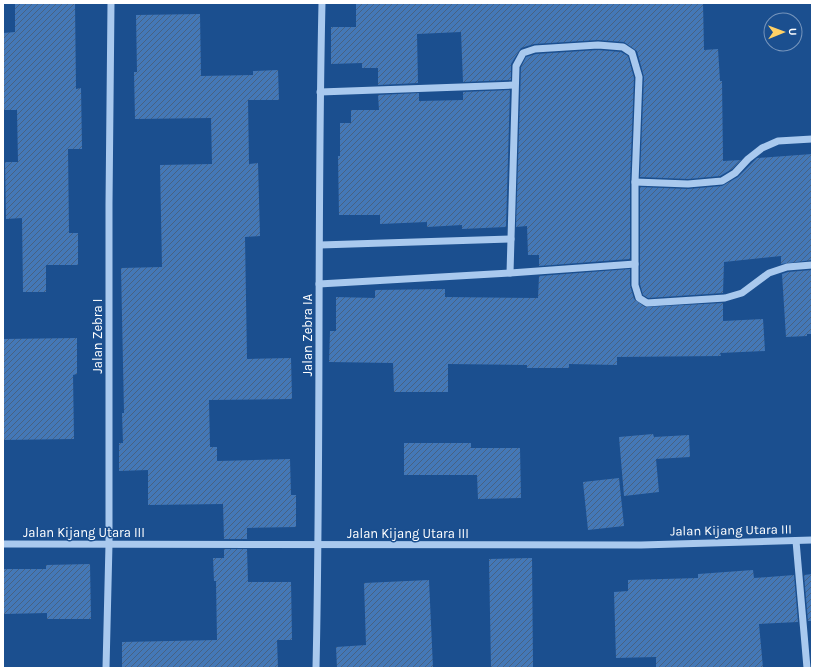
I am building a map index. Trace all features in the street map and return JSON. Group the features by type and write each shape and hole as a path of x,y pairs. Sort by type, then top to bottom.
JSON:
{"street":[{"name":"Jalan Zebra I","path":"106,668 109,544 109,204 111,3"},
{"name":"Jalan Zebra IA","path":"316,668 319,545 320,92 322,3"},
{"path":"510,273 514,85 516,66 523,53 535,49 598,45 623,48 632,53 638,77 635,182 635,285 639,298 646,303 725,298 742,293 768,273 788,267 812,265"},
{"path":"320,92 514,85"},
{"path":"635,182 688,184 722,181 736,173 748,158 762,148 778,141 812,139"},
{"path":"320,245 511,239"},
{"path":"319,284 635,264"},
{"name":"Jalan Kijang Utara III","path":"3,544 633,545 812,540"},
{"path":"796,541 807,668"}],"building":[{"path":"15,3 75,3 76,89 81,88 82,149 68,149 69,233 78,233 78,265 46,265 46,292 23,292 22,218 6,219 5,162 18,162 17,110 3,110 3,33 15,32"},
{"path":"356,3 703,3 704,50 718,49 720,81 722,81 723,161 741,160 732,169 720,176 688,179 640,177 644,77 637,51 624,42 598,40 534,44 521,48 519,51 511,64 511,80 463,82 461,32 417,34 418,83 378,85 378,68 362,68 362,63 331,64 331,27 356,27"},
{"path":"200,14 201,76 253,75 253,71 278,70 279,100 248,100 249,164 258,163 260,236 245,237 247,359 291,358 292,399 209,400 210,447 217,447 217,461 290,459 291,495 296,495 296,527 247,528 247,539 224,539 223,504 148,505 148,470 119,471 119,443 123,443 122,413 124,413 121,268 162,267 160,165 212,164 211,118 135,119 134,72 137,72 136,15"},
{"path":"598,50 621,52 628,56 634,78 630,182 630,259 539,266 539,255 528,255 527,226 516,227 521,67 526,57 536,54"},
{"path":"510,90 506,227 462,229 462,225 427,227 427,222 380,224 380,215 339,215 338,156 340,156 340,123 351,123 351,110 379,110 378,95 419,93 419,101 463,100 463,92"},
{"path":"812,154 812,260 781,264 781,256 724,262 723,293 648,298 643,295 640,284 640,187 688,189 722,186 738,177 757,158"},
{"path":"630,269 630,285 634,299 645,307 723,303 723,321 763,319 765,351 720,353 721,356 617,357 617,365 569,364 569,368 527,368 527,365 448,364 448,392 394,392 393,363 329,362 330,331 336,331 336,297 375,298 375,290 445,289 445,297 538,298 539,276"},
{"path":"812,270 812,334 807,334 807,336 786,337 782,274"},
{"path":"77,338 77,374 73,375 74,439 3,440 3,339"},
{"path":"653,434 654,437 689,435 690,457 656,459 659,492 624,496 619,437"},
{"path":"404,443 471,443 471,448 520,448 521,498 478,499 477,475 404,475"},
{"path":"619,478 624,526 588,530 583,482"},
{"path":"224,549 247,549 248,582 291,582 292,640 277,640 278,668 122,668 122,642 217,640 216,581 214,581 213,558 224,558"},
{"path":"532,558 533,668 491,668 489,559"},
{"path":"90,564 91,619 47,619 47,613 4,614 3,569 46,569 46,565"},
{"path":"753,570 754,578 794,575 798,622 759,624 763,668 656,668 656,657 616,658 614,592 628,591 628,580 698,578 698,574"},
{"path":"812,574 812,621 808,621 804,575"},
{"path":"429,580 433,668 337,668 336,647 366,645 364,583"}]}
